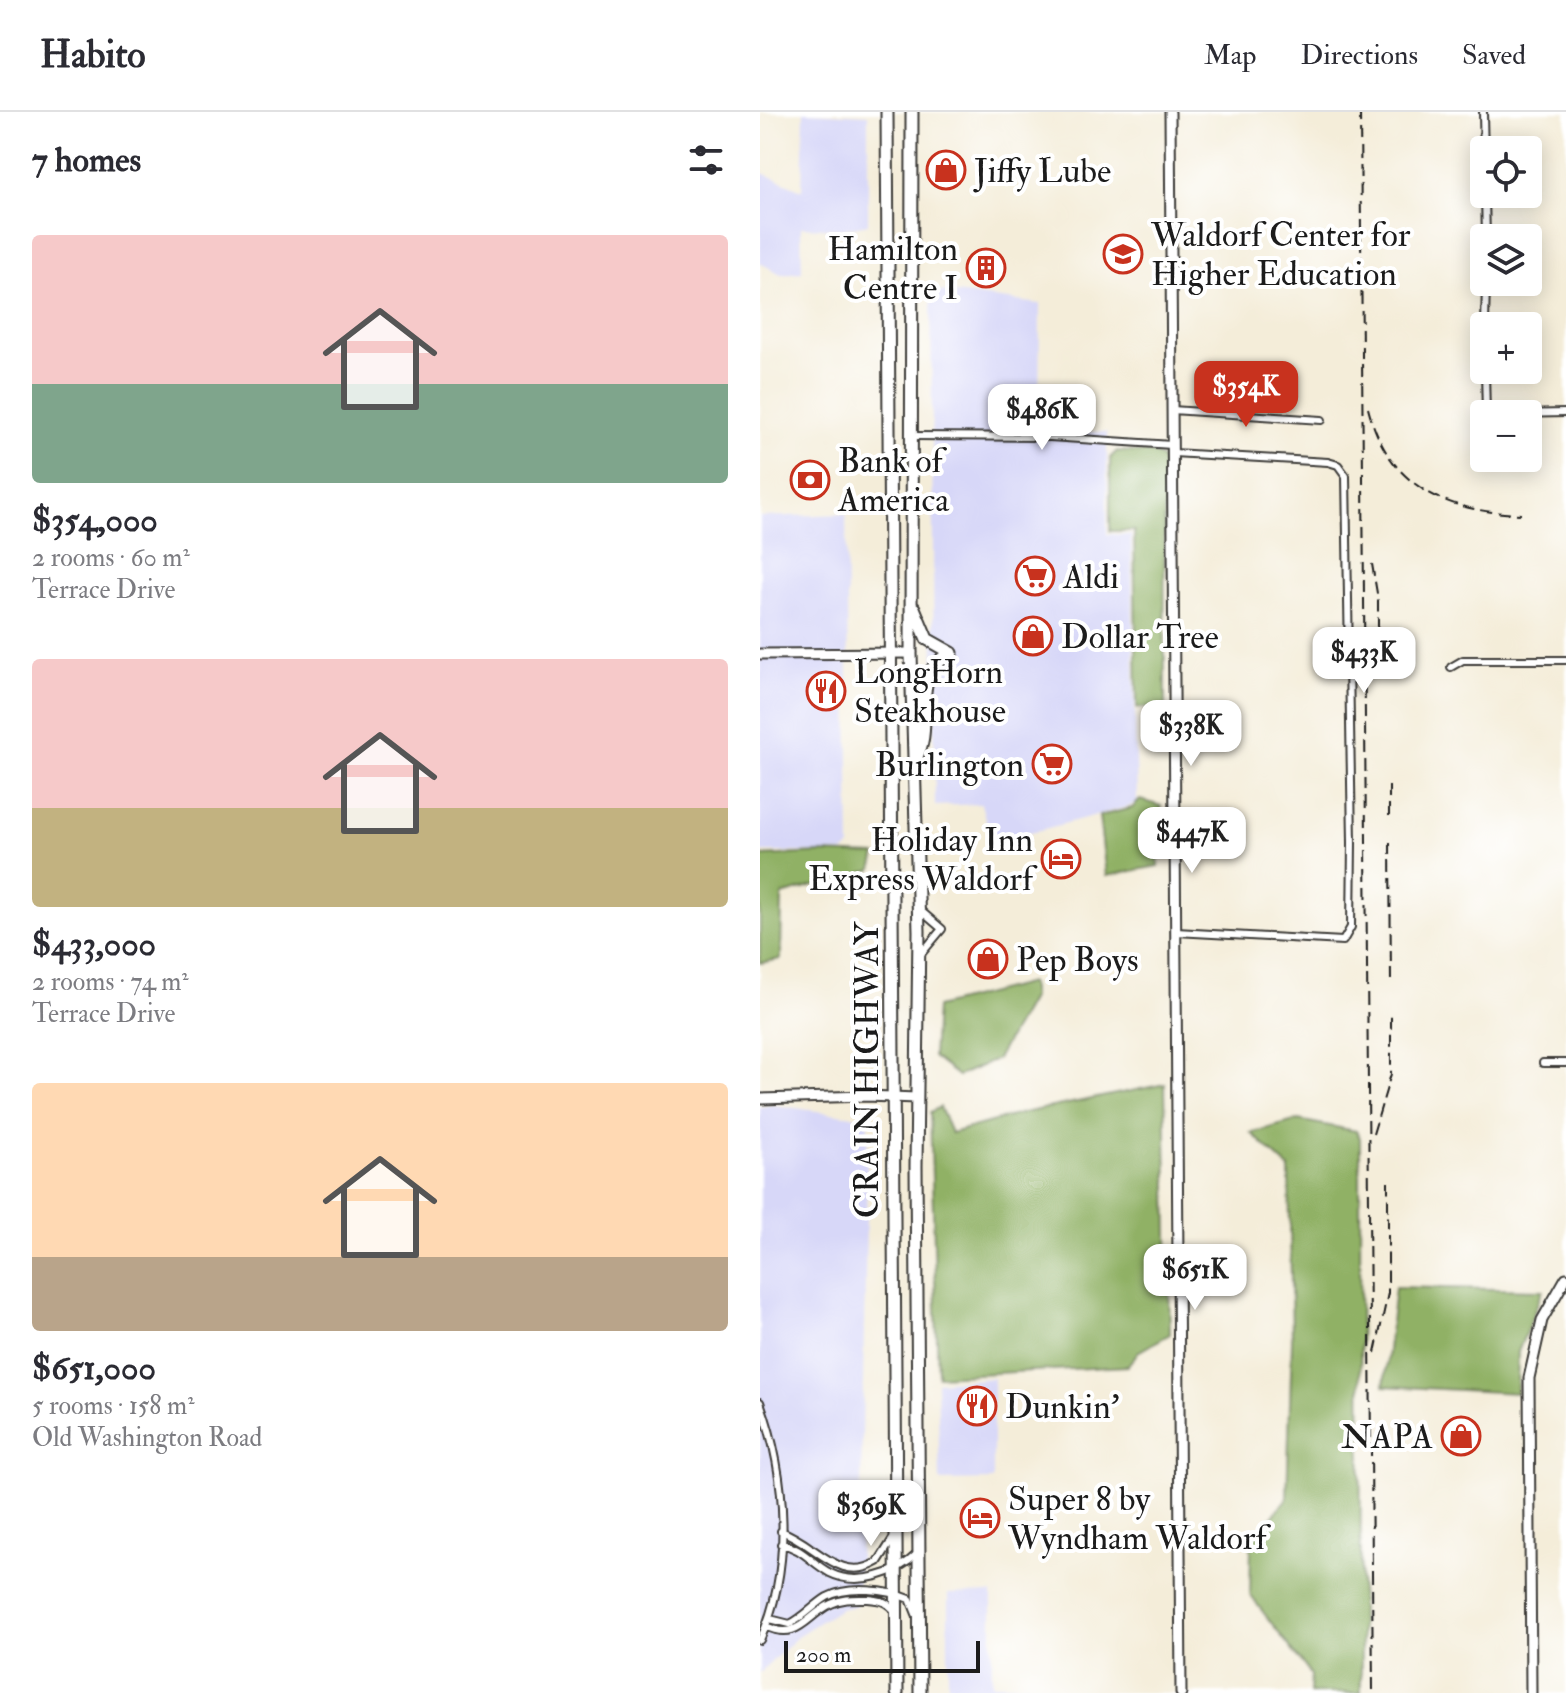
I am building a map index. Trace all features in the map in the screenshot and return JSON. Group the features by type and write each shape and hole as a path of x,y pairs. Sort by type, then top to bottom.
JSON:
{"highway":[{"name":"CRAIN HIGHWAY","path":"887,112 895,935 892,1098 897,1693"},
{"name":"CRAIN HIGHWAY","path":"912,112 911,653 919,957 916,1098 920,1693"},
{"path":"912,605 927,639 952,653 933,665 926,678 924,747 915,761"}],"main road":[{"path":"1170,112 1181,1693"},
{"path":"760,654 911,653"},
{"path":"760,1099 916,1098"},
{"path":"1531,1693 1529,1378 1542,1320 1566,1278"}],"street":[{"path":"1483,112 1484,136"},
{"path":"1172,410 1322,420"},
{"path":"1542,413 1566,413"},
{"path":"911,436 1087,438 1172,449 1328,462 1338,465 1346,476 1351,927 1343,941 1176,932"},
{"path":"1451,667 1463,660 1566,660"},
{"path":"918,906 942,929 919,957"},
{"path":"1543,1063 1566,1063"},
{"path":"760,1402 780,1497 781,1531 778,1588 760,1640"},
{"path":"781,1531 799,1537 842,1570 860,1570 886,1554 897,1521"},
{"path":"781,1544 801,1549 828,1571 845,1579 898,1570 920,1550"},
{"path":"768,1622 790,1624 827,1597 841,1592 898,1594 910,1599 920,1631"},
{"path":"768,1622 784,1632 794,1631 832,1603 847,1598 880,1600 898,1614"}],"shaded area":[{"path":"804,112 868,115 868,224 843,229 801,227 802,272 781,274 760,263 760,172 802,190"},
{"path":"931,290 1040,304 1039,432 1107,432 1107,534 1131,535 1137,801 1130,806 992,843 981,804 935,806"},
{"path":"846,514 850,847 844,852 760,852 760,517"},
{"path":"773,1105 868,1118 860,1541 856,1606 840,1609 800,1634 760,1673 760,1107"},
{"path":"993,1378 993,1480 940,1481 937,1382"},
{"path":"992,1593 992,1684 1031,1685 1043,1693 948,1693 948,1594"}],"green space":[{"path":"1117,451 1152,453 1161,458 1164,465 1165,707 1137,708 1134,531 1110,531 1110,458"},
{"path":"1140,800 1161,806 1158,866 1106,876 1099,816 1132,808"},
{"path":"820,853 876,855 872,870 782,895 781,959 760,963 760,856"},
{"path":"1030,983 1032,997 997,1059 958,1076 933,1057 936,1007"},
{"path":"1165,1084 1170,1334 1138,1352 1128,1366 938,1376 930,1112 940,1107 951,1133 1023,1113"},
{"path":"1298,1120 1356,1131 1360,1138 1361,1693 1310,1693 1311,1675 1250,1595 1251,1544 1287,1498 1292,1340 1289,1168 1251,1133"},
{"path":"1395,1287 1543,1290 1518,1352 1517,1393 1384,1386"}],"railway":[{"path":"1360,112 1373,1693"},
{"path":"1368,408 1377,435 1390,458 1405,476 1424,490 1468,508 1521,514"},
{"path":"1372,564 1378,599 1378,671"},
{"path":"1389,786 1389,816"},
{"path":"1390,842 1391,985"},
{"path":"1373,1134 1391,1074 1391,1012"},
{"path":"1375,1353 1388,1293 1388,1182"}],"place":[{"name":"Jiffy Lube","path":"946,170"},
{"name":"Waldorf Center for Higher Education","path":"1123,254"},
{"name":"Hamilton Centre I","path":"986,268"},
{"name":"Bank of America","path":"810,480"},
{"name":"Aldi","path":"1035,576"},
{"name":"Dollar Tree","path":"1033,636"},
{"name":"LongHorn Steakhouse","path":"826,691"},
{"name":"Burlington","path":"1052,764"},
{"name":"Holiday Inn Express Waldorf","path":"1061,859"},
{"name":"Pep Boys","path":"988,959"},
{"name":"Dunkin'","path":"977,1406"},
{"name":"NAPA","path":"1461,1436"},
{"name":"Super 8 by Wyndham Waldorf","path":"980,1518"}]}
